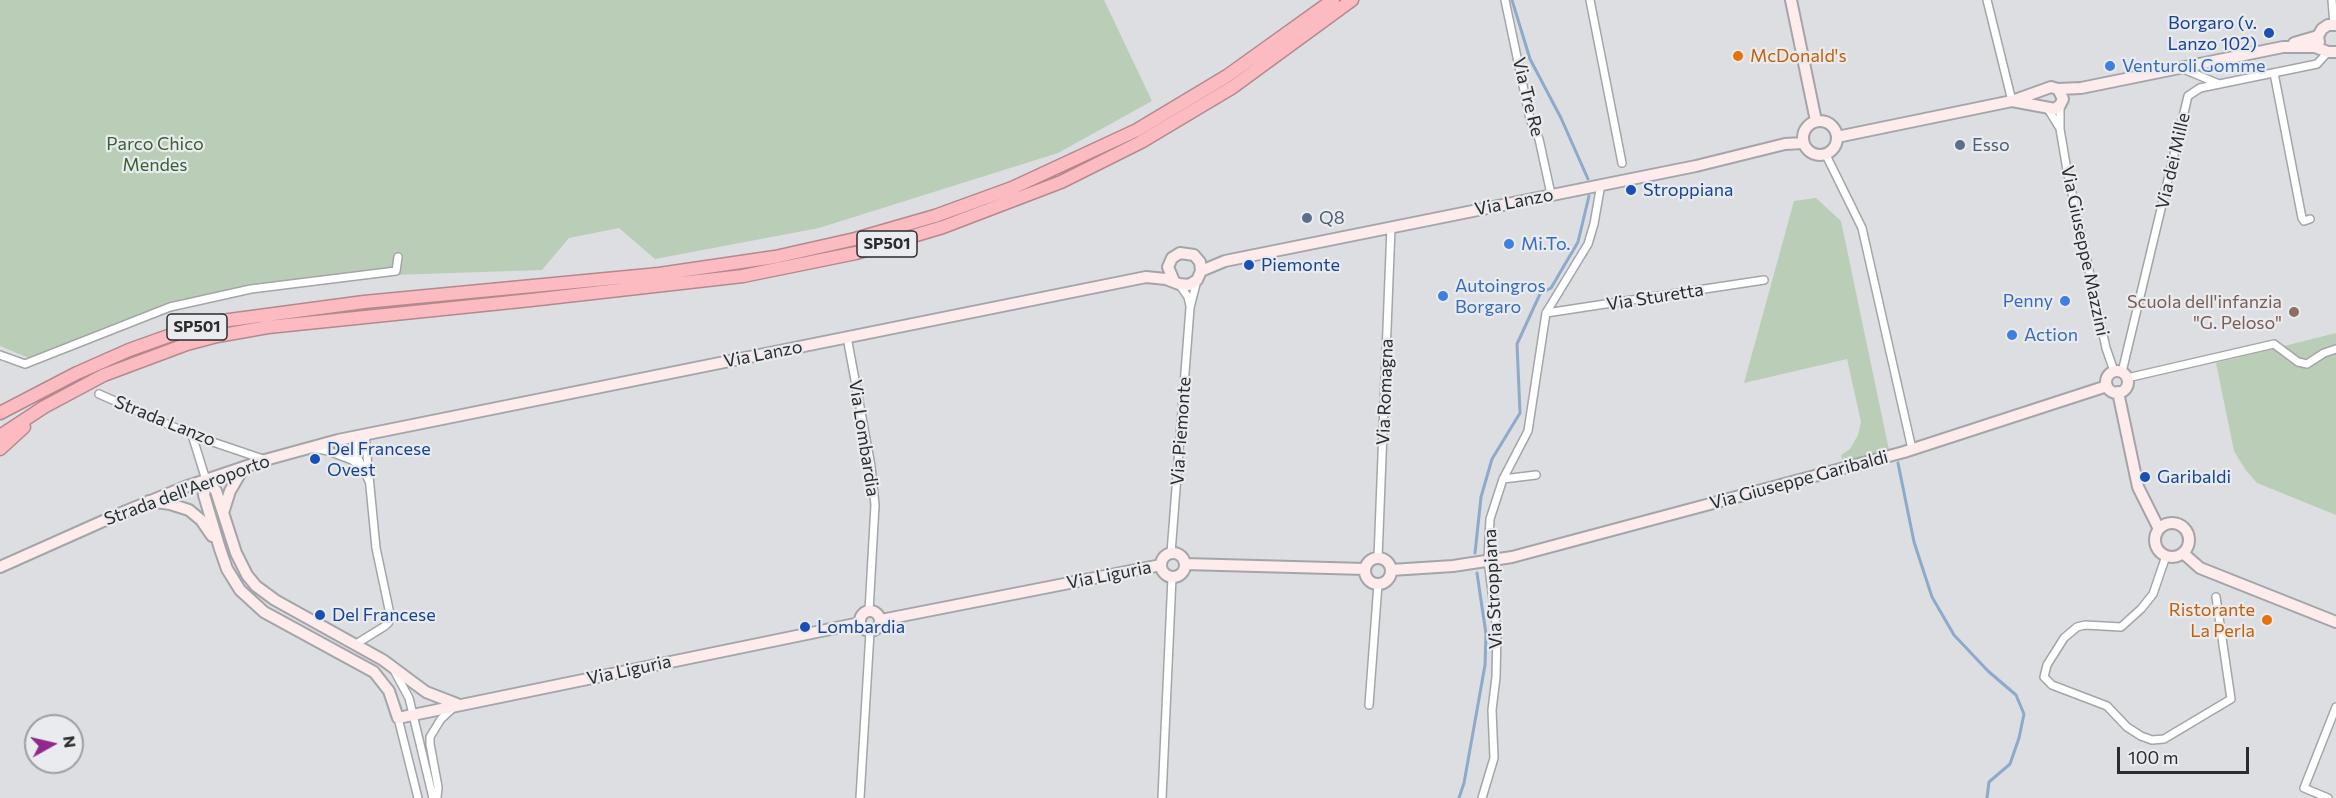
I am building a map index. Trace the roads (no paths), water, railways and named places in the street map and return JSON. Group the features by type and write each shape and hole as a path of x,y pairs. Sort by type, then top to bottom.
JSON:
{"highway":[{"name":"SP501","path":"0,413 129,350 185,330 222,321 364,302 670,273 775,257 855,239 935,216 1012,188 1137,130 1227,76 1333,0"},
{"name":"SP501","path":"0,436 81,385 122,367 217,336 268,327 743,276 856,253 943,227 1061,182 1141,142 1233,87 1352,0"},
{"name":"SP501","path":"0,420 41,392"},
{"name":"SP501","path":"0,450 44,407"}],"street":[{"name":"Via Tre Re","path":"1505,0 1530,119 1539,139 1551,194"},
{"path":"1590,0 1622,163"},
{"path":"1791,0 1816,122"},
{"path":"1987,0 2012,101"},
{"path":"1837,137 2012,101 2052,88 2081,88 2283,47 2318,36 2324,27 2335,24 2332,0"},
{"path":"2318,36 2319,42 2331,51"},
{"path":"2283,47 2331,51"},
{"name":"Via dei Mille","path":"2121,374 2188,96 2200,88 2317,64 2331,51"},
{"path":"2179,67 2219,84"},
{"path":"2274,73 2301,212 2304,221 2310,219"},
{"path":"2052,88 2062,96 2061,103"},
{"path":"2045,107 2040,95 2052,88"},
{"path":"2012,101 2055,109 2081,88"},
{"name":"Via Giuseppe Mazzini","path":"2061,103 2060,129 2067,170 2103,337 2121,374"},
{"name":"Via Giuseppe Mazzini","path":"2045,107 2060,129"},
{"path":"1816,122 1830,124 1837,137 1833,150 1826,155 1812,154 1803,143 1805,130 1816,122"},
{"name":"Via Lanzo","path":"1199,275 1225,261 1696,166 1785,144 1803,143"},
{"path":"1826,155 1862,228 1908,450"},
{"name":"Via Stroppiana","path":"1482,798 1494,758 1492,710 1496,677 1497,631 1488,560 1490,519 1503,479 1528,431 1546,313 1588,244 1594,224 1600,184"},
{"name":"Via Romagna","path":"1378,558 1391,226"},
{"path":"1185,252 1198,258 1199,275 1189,285 1176,283 1169,273 1169,262 1175,255 1185,252"},
{"path":"0,355 25,364 170,307 250,289 396,271 398,257"},
{"name":"Via Lanzo","path":"1198,258 1225,261"},
{"name":"Via Lanzo","path":"1146,278 1169,262"},
{"name":"Via Piemonte","path":"1171,553 1190,308 1199,275"},
{"name":"Via Lanzo","path":"380,432 1146,278 1176,283"},
{"name":"Via Sturetta","path":"1546,313 1764,280"},
{"name":"Via Piemonte","path":"1176,283 1188,297 1190,308"},
{"name":"Via Lombardia","path":"847,337 871,466 875,506 869,611"},
{"path":"2121,374 2125,389 2118,392 2111,391 2107,386 2106,378 2121,374 2274,344 2298,362 2307,364 2324,353 2336,349"},
{"name":"Via Giuseppe Garibaldi","path":"1488,560 1512,557 1651,521 1891,455 2107,386"},
{"path":"2118,392 2138,487 2159,529"},
{"name":"Strada Lanzo","path":"99,394 192,435 265,460"},
{"name":"Strada dell'Aeroporto","path":"0,567 148,501 206,480 308,448 380,432"},
{"path":"192,435 206,480 204,495 220,549"},
{"path":"356,644 385,626 389,622 390,614 376,548 366,435"},
{"path":"354,437 361,468"},
{"path":"308,448 328,451 352,460 361,468 370,483"},
{"path":"223,514 230,491 244,467"},
{"path":"1503,479 1536,475"},
{"path":"206,480 216,491 241,565 256,586 284,605 383,660 426,692 447,702 460,705"},
{"path":"148,501 184,507 196,514 210,532 234,581 247,598 264,612 374,672 389,691 418,798"},
{"path":"2173,523 2182,526 2189,540 2183,553 2166,556 2159,550 2155,543 2159,529 2173,523"},
{"path":"1171,553 1179,554 1185,564 1181,574 1173,577 1163,572 1161,565 1163,558 1171,553"},
{"path":"2183,553 2199,568 2336,622"},
{"path":"2166,556 2153,594 2141,609 2121,627 2085,625 2077,627 2064,638 2047,665 2044,677 2052,685 2107,706 2127,727 2141,736 2152,740 2164,739 2231,699 2216,597"},
{"path":"1378,558 1388,563 1391,570 1388,579 1378,584 1369,580 1365,575 1365,568 1371,560 1378,558"},
{"path":"1391,570 1454,566 1488,560"},
{"path":"1185,564 1365,568"},
{"name":"Via Liguria","path":"881,620 1161,565"},
{"path":"1162,798 1173,577"},
{"path":"1369,705 1378,584"},
{"path":"869,611 876,612 881,620 878,629 870,632 862,628 860,623 861,616 869,611"},
{"name":"Via Liguria","path":"398,718 860,623"},
{"path":"860,798 870,632"},
{"path":"383,660 402,683 413,714 435,798"},
{"path":"435,798 438,787 430,737 441,719 460,705"},
{"path":"2328,798 2304,788 2336,707"}],"waterway":[{"path":"1512,0 1530,59 1561,118 1588,179"},
{"path":"1475,553 1481,497 1492,459 1520,413 1517,344 1540,294 1551,288 1578,242 1589,196"},
{"path":"1898,463 1914,542 1932,597 1954,635 1988,671 2016,695 2024,714 2010,764 1989,782 1987,798"},
{"path":"1459,798 1464,783 1485,665 1486,634 1477,573"}],"place":[{"name":"Borgaro (v. Lanzo 102)","path":"2269,33"},
{"name":"McDonald's","path":"1738,56"},
{"name":"Venturoli Gomme","path":"2110,66"},
{"name":"Esso","path":"1960,145"},
{"name":"Stroppiana","path":"1631,190"},
{"name":"Q8","path":"1307,218"},
{"name":"Mi.To.","path":"1509,244"},
{"name":"Piemonte","path":"1249,265"},
{"name":"Autoingros Borgaro","path":"1443,296"},
{"name":"Penny","path":"2065,301"},
{"name":"Scuola dell'infanzia \"G. Peloso\"","path":"2294,312"},
{"name":"Action","path":"2012,335"},
{"name":"Del Francese Ovest","path":"315,459"},
{"name":"Garibaldi","path":"2145,477"},
{"name":"Del Francese","path":"320,615"},
{"name":"Ristorante La Perla","path":"2267,620"},
{"name":"Lombardia","path":"805,627"}],"park label":[{"name":"Parco Chico Mendes","path":"155,154"}]}
